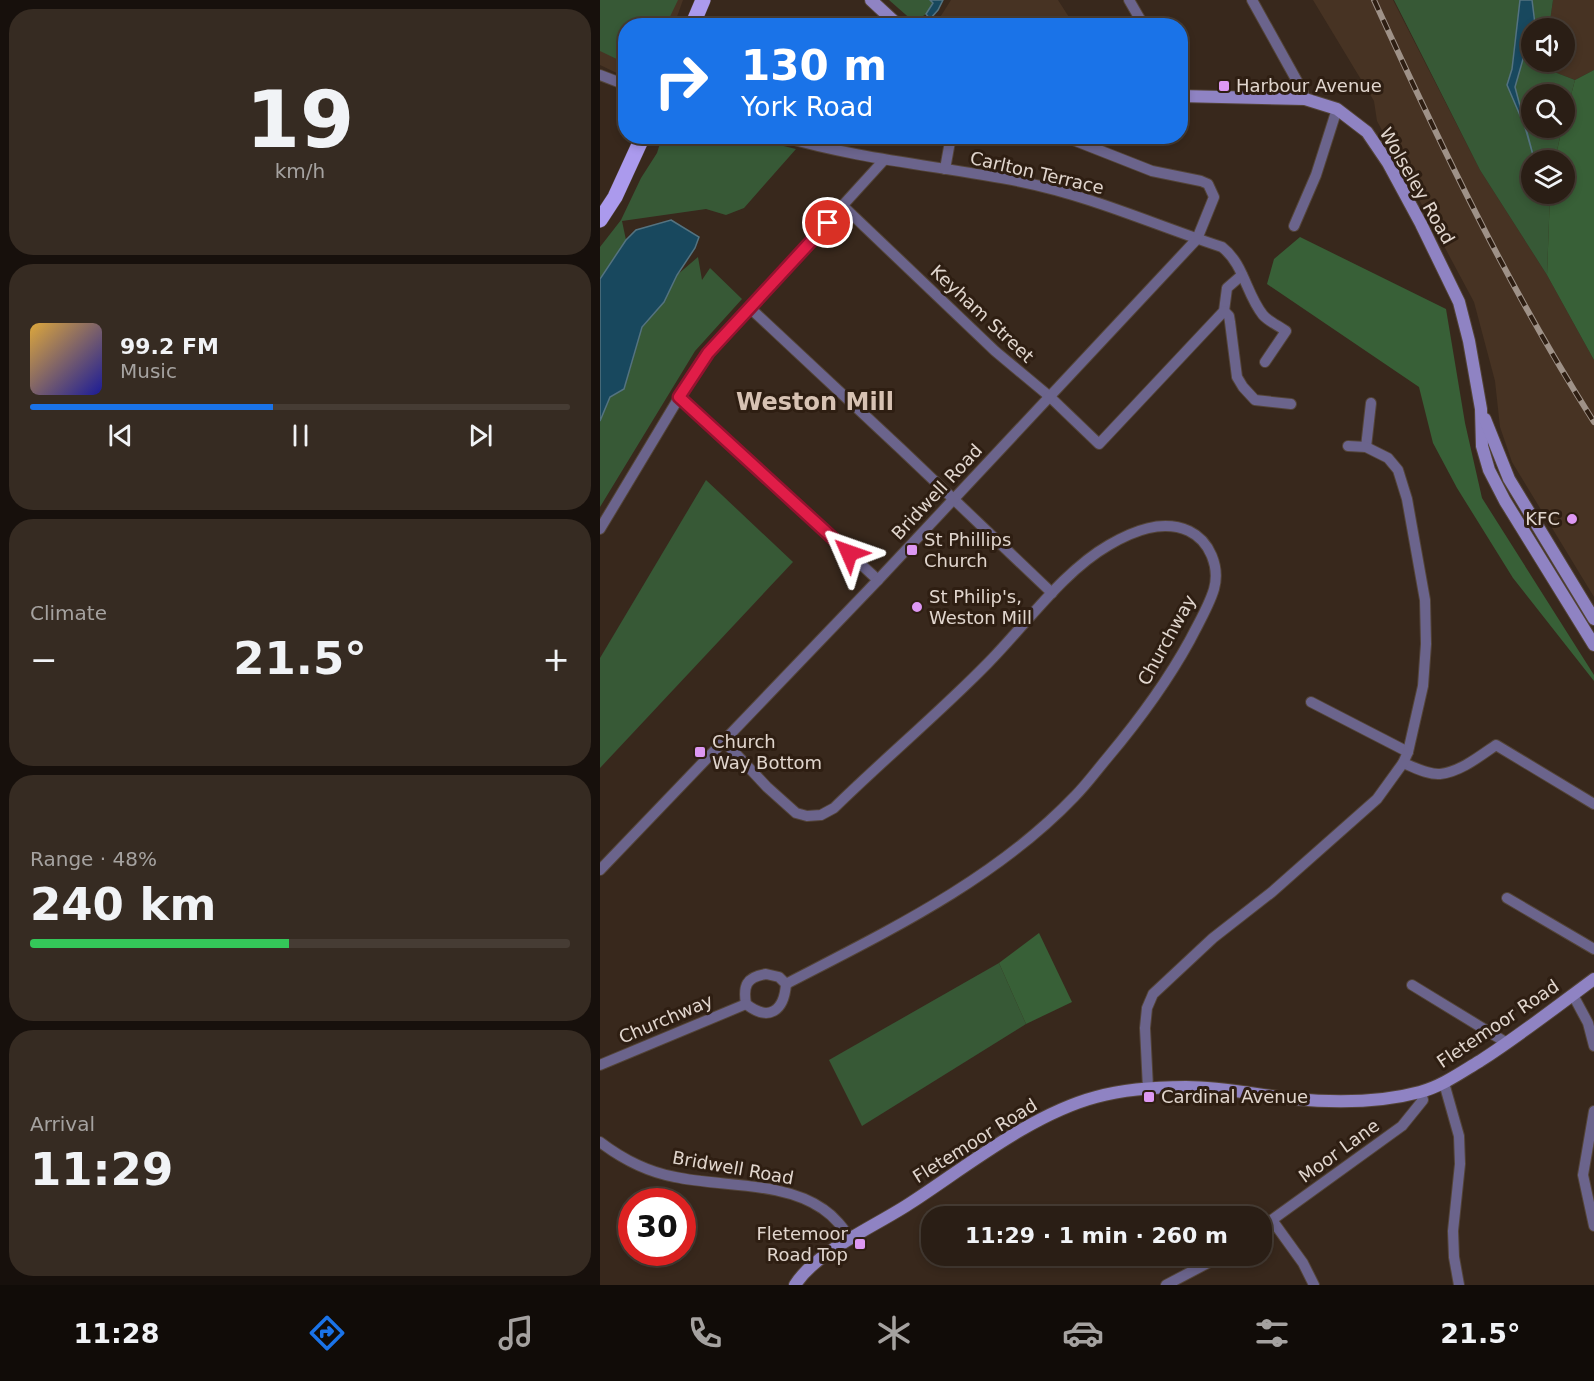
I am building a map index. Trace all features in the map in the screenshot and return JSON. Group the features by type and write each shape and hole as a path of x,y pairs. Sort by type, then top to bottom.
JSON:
{"main road":[{"path":"695,18 703,0"},
{"path":"600,220 615,197 639,144"}],"street":[{"path":"871,0 890,18"},
{"path":"1129,0 1139,18"},
{"path":"1252,0 1305,99"},
{"path":"600,75 618,82"},
{"name":"Wolseley Road","path":"1188,94 1305,99 1338,110 1367,132 1388,163 1459,302 1469,341 1481,409 1482,446 1494,481 1594,645"},
{"path":"1294,226 1316,175 1338,110"},
{"name":"Carlton Terrace","path":"827,144 884,160 1022,182 1067,193 1122,210 1222,247 1230,253 1263,316 1286,331 1266,362"},
{"name":"Carlton Terrace","path":"945,170 950,144"},
{"path":"1083,144 1152,171 1208,184 1214,197 1197,239"},
{"path":"600,529 701,361 884,160"},
{"name":"Keyham Street","path":"843,206 995,351 1049,396 1099,444 1224,311"},
{"name":"Bridwell Road","path":"600,870 878,580 1197,239"},
{"path":"1242,275 1227,288 1224,311 1230,322 1237,377 1255,400 1291,404"},
{"path":"749,307 1052,593"},
{"path":"679,397 878,580"},
{"path":"1366,447 1371,403"},
{"name":"Wolseley Road","path":"1481,409 1509,479 1594,619"},
{"path":"1148,1088 1144,1029 1147,1008 1154,994 1213,938 1272,892 1377,799 1405,757 1423,686 1426,645 1425,600 1407,499 1398,470 1388,458 1366,447 1347,446"},
{"name":"Churchway","path":"723,741 766,787 796,813 807,816 821,814 834,808 986,664 1052,593 1085,562 1107,546 1155,526 1178,526 1196,534 1208,547 1215,567 1215,588 1198,625 1172,672 1148,706 1077,795 1041,829 955,892 786,984"},
{"path":"1311,702 1433,773 1441,774 1473,761 1496,745 1594,804"},
{"path":"1507,898 1594,949"},
{"path":"766,974 779,977 786,984 785,995 780,1007 771,1012 762,1013 746,1004 744,992 747,983 755,976 766,974"},
{"name":"Fletemoor Road","path":"795,1285 814,1264 851,1239 891,1216 1024,1129 1059,1110 1096,1097 1148,1088 1188,1087 1294,1099 1341,1101 1383,1100 1421,1092 1444,1083 1508,1043 1594,980"},
{"path":"1412,985 1508,1043"},
{"path":"1574,994 1588,1023 1594,1046"},
{"name":"Churchway","path":"600,1065 746,1004"},
{"path":"1444,1083 1459,1136 1460,1164 1453,1231 1454,1257 1459,1285"},
{"name":"Moor Lane","path":"1272,1220 1402,1126 1423,1100 1421,1092"},
{"path":"1594,1111 1583,1175 1594,1226"},
{"name":"Bridwell Road","path":"600,1142 620,1157 674,1177 747,1185 802,1197 831,1215 851,1239"},
{"path":"1272,1220 1303,1263 1314,1285"},
{"path":"1167,1285 1202,1266"}],"shaded area":[{"path":"600,0 683,0 677,18 618,18 618,74 600,65"},
{"path":"951,0 1058,0 1070,18 940,18"},
{"path":"1313,0 1393,0 1480,170 1547,275 1594,360 1594,597 1512,462 1500,427 1495,381 1474,302 1377,121 1374,101"},
{"path":"1553,0 1594,0 1594,70 1575,80 1554,72 1575,72 1575,18 1550,18"}],"green space":[{"path":"600,0 678,0 669,18 618,18 618,60 600,51"},
{"path":"889,0 930,0 933,2 926,14 920,18 909,18"},
{"path":"1394,0 1520,0 1512,69 1507,84 1521,117 1521,138 1560,138 1557,150 1521,150 1521,204 1550,204 1547,275 1480,170"},
{"path":"1532,0 1553,0 1550,18 1534,18"},
{"path":"1521,65 1521,72 1554,72 1575,80 1574,84 1521,84 1521,111 1515,87"},
{"path":"1594,70 1594,360 1547,275 1550,204 1575,204 1575,150 1557,150 1560,138 1575,138 1575,80"},
{"path":"660,144 775,144 796,149 744,208 726,215 706,209 622,221 626,240 600,279 600,247 621,220 641,178 657,153"},
{"path":"1300,237 1446,309 1465,423 1482,498 1594,675 1594,681 1513,578 1457,488 1433,443 1419,387 1267,284 1274,259"},
{"path":"698,257 702,280 710,268 742,299 695,351 600,507 600,421 610,397 630,370 642,327 664,302 677,275"},
{"path":"706,480 793,562 600,768 600,658"},
{"path":"1039,933 1072,1002 1026,1024 999,963"},
{"path":"999,963 1026,1024 862,1126 829,1060"}],"water":[{"path":"930,0 943,0 938,10 929,18 926,14 933,3"},
{"path":"1520,0 1532,0 1534,18 1521,18 1521,66 1515,87 1521,118 1507,85 1512,69"},
{"path":"671,220 699,237 664,302 642,327 624,389 610,397 600,421 600,279 626,240 636,230"}],"railway":[{"path":"1374,0 1424,108 1504,268 1594,422"}],"place":[{"name":"Harbour Avenue","path":"1224,86"},
{"name":"KFC","path":"1572,519"},
{"name":"St Phillips Church","path":"912,550"},
{"name":"St Philip's, Weston Mill","path":"917,607"},
{"name":"Church Way Bottom","path":"700,752"},
{"name":"Cardinal Avenue","path":"1149,1097"},
{"name":"Fletemoor Road Top","path":"860,1244"}],"district":[{"name":"Weston Mill","path":"815,402"}],"route":[{"path":"828,223 771,282 701,361 679,397 849,553"}]}
